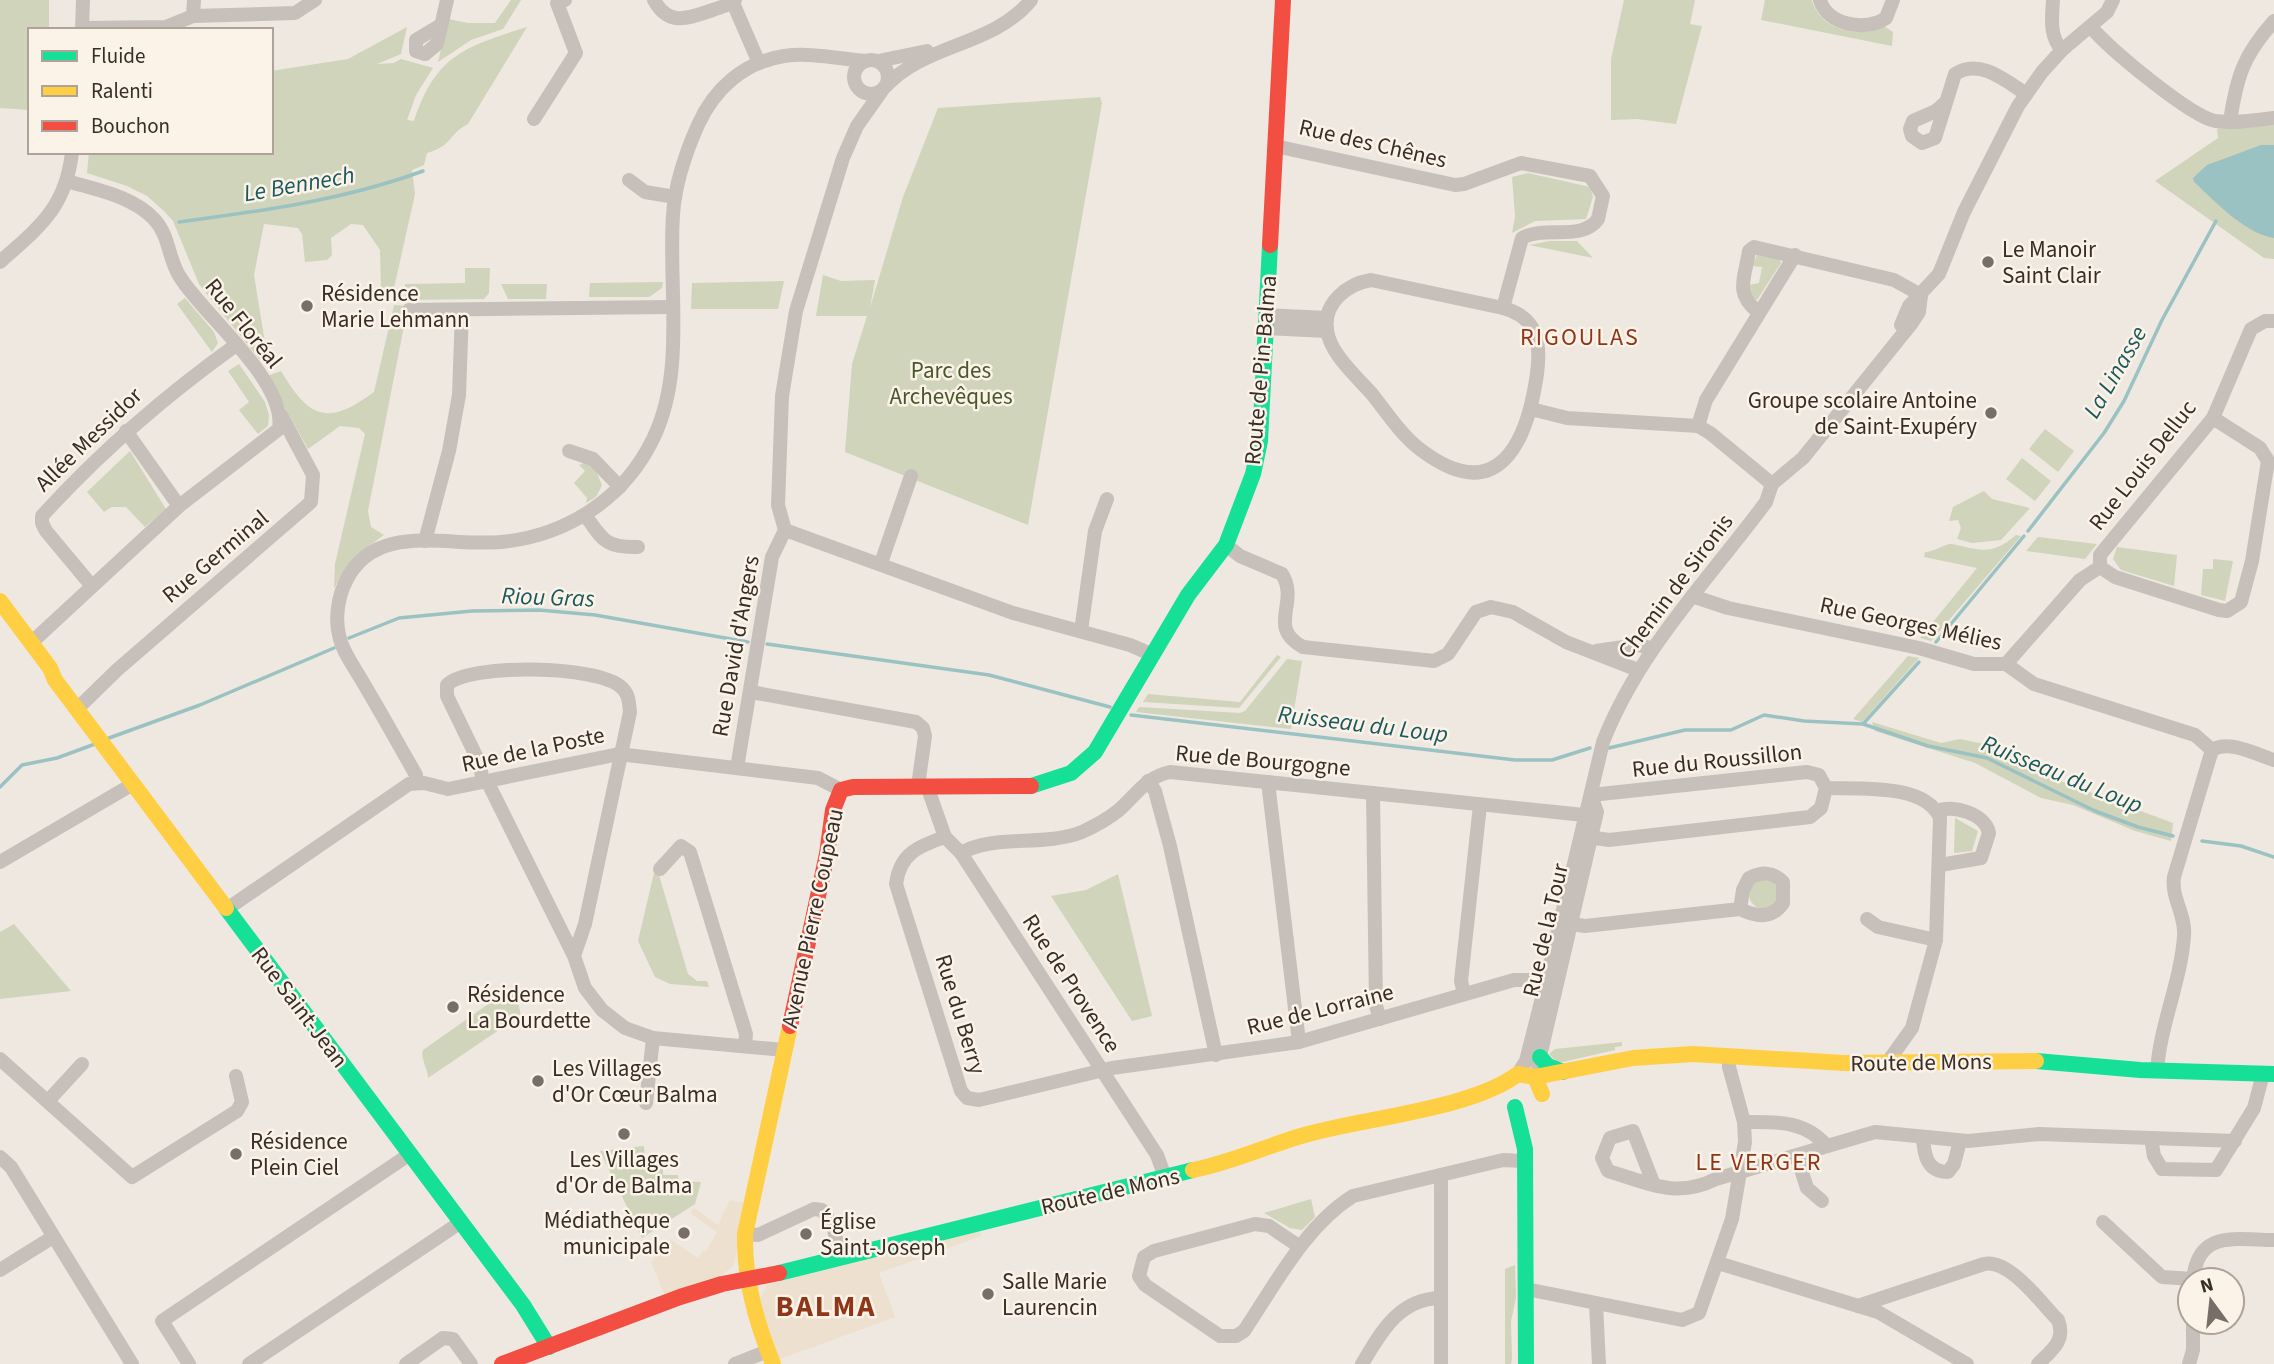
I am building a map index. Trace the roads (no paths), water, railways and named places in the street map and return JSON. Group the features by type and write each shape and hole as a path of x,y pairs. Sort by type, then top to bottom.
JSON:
{"street":[{"path":"82,28 83,0"},
{"path":"193,16 194,0"},
{"path":"124,28 166,27 193,16 295,13 315,0"},
{"path":"441,25 447,0"},
{"path":"534,119 576,53 557,3 565,0"},
{"path":"654,0 660,11 672,19 688,20 734,2 759,63"},
{"path":"857,126 884,89 916,62 1003,25 1031,0"},
{"name":"Route de Pin-Balma","path":"1124,705 1199,577 1226,545 1257,458 1283,0"},
{"path":"1820,0 1823,10 1830,18 1870,25 1886,18 1893,0"},
{"path":"2053,0 2051,28 2062,50"},
{"name":"Chemin de Sironis","path":"1602,741 1652,648 1766,502 1772,484 1794,466 1797,454 1905,320 1909,306 1939,274 1974,190 2026,94 2062,50 2093,29 2113,0"},
{"path":"2230,121 2240,69 2249,52 2274,21"},
{"path":"2093,29 2124,58 2196,112 2216,121 2274,118"},
{"path":"953,46 872,61 856,68 855,84 859,110 857,126 827,206 796,311 782,396 778,505 785,530 1013,613 1153,655"},
{"path":"227,909 390,795 417,783 416,775 342,646 337,625 340,596 354,566 365,556 405,540 520,540 562,527 585,514 620,487 639,463 662,418 671,374 675,197 684,158 704,111 727,82 759,63 786,55 872,61 889,74 884,89"},
{"path":"823,58 839,66 868,95 884,89"},
{"path":"1946,102 1955,74 1972,67 1995,74 2026,94"},
{"name":"Rue des Chênes","path":"1275,146 1455,185 1521,163 1590,176 1601,188 1603,196 1598,219 1582,231 1539,232 1522,238 1503,308"},
{"path":"0,262 49,217 67,181 72,154"},
{"path":"629,180 645,192 675,197"},
{"name":"Rue Floréal","path":"67,181 120,197 154,220 165,236 179,277 255,369 281,415"},
{"path":"1758,312 1743,297 1749,251 1759,246 1894,280 1921,295"},
{"path":"1698,426 1706,400 1795,255"},
{"path":"1371,280 1520,314 1529,322 1539,340 1540,352 1531,409 1517,443 1503,464 1480,471 1448,466 1410,440 1337,352 1327,325 1340,294 1349,286 1371,280"},
{"path":"409,310 672,307"},
{"path":"425,541 449,451 459,395 462,311"},
{"name":"Rue Louis Delluc","path":"2006,664 2080,580 2100,567 2100,555 2213,418 2246,335 2258,323 2274,321"},
{"path":"1266,322 1327,325"},
{"name":"Allée Messidor","path":"91,585 46,531 42,516 126,430 179,386 236,345"},
{"path":"1531,409 1567,418 1698,426 1772,484"},
{"path":"35,639 179,506 279,429 281,415"},
{"name":"Rue Germinal","path":"77,709 117,670 311,502 313,475 281,415"},
{"path":"2100,567 2115,577 2219,610 2227,611 2241,602 2246,591 2268,461 2260,448 2213,418"},
{"path":"126,430 179,506"},
{"path":"569,451 593,459 620,487"},
{"path":"881,563 911,477"},
{"path":"1080,631 1095,531 1107,499"},
{"path":"585,514 604,541 617,548 638,547"},
{"name":"Rue David d'Angers","path":"737,768 772,556 785,530"},
{"path":"1226,545 1240,556 1282,574 1289,590 1284,625 1290,639 1303,647 1434,661 1448,654 1476,612 1491,607 1513,612 1566,642 1638,670"},
{"path":"1705,580 1728,608"},
{"name":"Rue Saint-Jean","path":"0,583 35,639"},
{"name":"Rue Georges Mélies","path":"1692,596 1728,608 1919,648 1974,664 2006,664 2035,684 2195,735 2212,750"},
{"name":"Rue Saint-Jean","path":"0,601 49,656 50,668 77,709 523,1305 549,1346"},
{"path":"1591,651 1637,645 1652,648"},
{"path":"574,956 585,924 630,712 628,699 619,684 533,668 454,678 447,685 447,696 486,781 574,956 585,988 602,1010 625,1028 653,1038 784,1050"},
{"path":"751,692 916,722 923,728 925,736 929,786"},
{"name":"Avenue Pierre Coupeau","path":"770,1357 746,1280 745,1234 827,854 832,810 841,790 853,787 1029,786 1063,779 1080,769 1093,755 1124,705"},
{"name":"Rue de la Tour","path":"1524,1077 1540,1057 1571,924 1586,837 1584,815 1602,741"},
{"path":"2157,1071 2160,1043 2184,936 2174,898 2174,877 2212,750 2221,745 2274,760"},
{"name":"Rue de la Poste","path":"417,783 448,789 619,754 824,779 841,790"},
{"name":"Rue de Bourgogne","path":"961,853 971,847 1048,841 1079,833 1107,819 1149,780 1160,774 1181,772 1584,815"},
{"name":"Rue du Roussillon","path":"1586,837 1609,840 1810,817 1821,808 1826,788 1819,775 1807,772 1591,794"},
{"path":"1149,780 1155,791 1170,846 1216,1055"},
{"path":"1268,782 1298,1042"},
{"path":"0,862 133,784"},
{"name":"Rue de Provence","path":"929,786 927,794 945,837 961,853 1157,1155 1165,1177"},
{"path":"1826,788 1900,792 1930,803 1937,811 1941,831 1936,940 1912,1028 1912,1061"},
{"path":"1373,793 1376,1006 1380,1019"},
{"name":"Rue de la Tour","path":"1524,1077 1525,1061 1586,837 1597,812 1591,794"},
{"path":"1464,993 1461,981 1480,805"},
{"path":"1937,811 1957,807 1984,823 1989,833 1980,858 1940,865"},
{"name":"Rue du Berry","path":"945,837 923,844 907,855 900,865 896,884 961,1091 967,1098 979,1100 1100,1070"},
{"path":"660,869 681,846 690,852 746,1034 745,1046"},
{"path":"1571,924 1585,926 1740,909"},
{"path":"1867,919 1878,927 1936,940"},
{"path":"558,928 569,931 585,924"},
{"name":"Rue de Lorraine","path":"1100,1070 1298,1042 1524,978 1535,981 1544,990"},
{"path":"1887,1063 1912,1028"},
{"path":"646,1103 653,1038"},
{"name":"Route de Mons","path":"502,1364 680,1297 1215,1166 1338,1127 1472,1096 1524,1077 1648,1056 1729,1056 1844,1063 2020,1060 2157,1071 2268,1074"},
{"path":"1526,1289 1682,1320 1693,1317 1702,1308 1732,1219 1740,1174 1744,1122 1729,1067 1729,1056"},
{"path":"1540,1057 1548,1066 1566,1071"},
{"path":"0,1059 132,1177 237,1111 242,1102 236,1076"},
{"path":"48,1101 82,1064"},
{"path":"1513,1105 1532,1108 1542,1094 1566,1071"},
{"path":"2151,1138 2154,1156 2162,1169 2216,1170 2258,1099 2268,1074"},
{"path":"1526,1364 1524,1155 1521,1123 1506,1093 1524,1077 1542,1094"},
{"name":"Route de Mons","path":"1472,1096 1513,1105"},
{"path":"1524,1155 1534,1115"},
{"path":"1744,1122 1802,1126 1816,1133 1827,1146"},
{"path":"1654,1185 1674,1191 1703,1185 1875,1132 1960,1141 2039,1133 2235,1141"},
{"path":"1923,1137 1927,1161 1931,1168 1938,1172 1948,1172 1954,1164 1960,1141"},
{"path":"189,1364 162,1321 410,1154"},
{"path":"1300,1247 1269,1226 1255,1224 1154,1251 1144,1257 1139,1276 1144,1285 1220,1336 1236,1336 1244,1331 1300,1247 1342,1203 1353,1196 1524,1155"},
{"path":"0,1157 10,1167 132,1364"},
{"path":"1797,1157 1807,1188 1822,1201"},
{"path":"1440,1175 1441,1364"},
{"path":"1703,1185 1716,1185 1735,1193"},
{"path":"745,1234 758,1235 814,1209 822,1210 833,1225 840,1258"},
{"path":"2103,1222 2162,1277 2176,1278"},
{"path":"248,1364 461,1223"},
{"path":"0,1270 53,1237"},
{"path":"2195,1266 2210,1244 2221,1240 2274,1240"},
{"path":"1858,1306 1984,1264 1998,1263 2030,1291 2061,1327 2060,1341 2038,1364"},
{"path":"1718,1264 1858,1306 1928,1339 1967,1364"},
{"path":"1362,1364 1384,1327 1396,1315 1427,1298 1440,1298"},
{"path":"1596,1304 1599,1364"},
{"path":"1599,1337 1614,1308"},
{"path":"2189,1364 2193,1336"},
{"path":"406,1364 443,1338 453,1339 471,1364"},
{"path":"735,1364 770,1357"}],"water":[{"path":"2261,145 2274,145 2274,238 2241,223 2194,182 2193,178 2207,165"}],"waterway":[{"name":"Le Bennech","path":"179,222 333,197 423,171"},
{"name":"La Linasse","path":"2028,531 2104,433 2124,401 2162,320 2216,221"},
{"name":"La Linasse","path":"1936,642 2024,536"},
{"name":"Riou Gras","path":"349,638 399,618 472,611 539,610 595,615 748,642"},
{"name":"Riou Gras","path":"767,644 989,675 1110,707"},
{"name":"Riou Gras","path":"109,738 200,705 334,648"},
{"name":"La Linasse","path":"1863,724 1919,662"},
{"name":"Ruisseau du Loup","path":"1131,715 1515,760 1552,760 1590,748"},
{"name":"Ruisseau du Loup","path":"1609,748 1685,730 1731,730 1764,715 1804,721 1863,724 1928,746 1987,758 2095,811 2138,827 2173,836"},
{"name":"Riou Gras","path":"0,787 22,765 57,758 95,744"},
{"name":"Ruisseau du Loup","path":"2202,841 2241,846 2274,857"}],"place":[{"name":"Le Manoir Saint Clair","path":"1988,262"},
{"name":"Résidence Marie Lehmann","path":"307,306"},
{"name":"Groupe scolaire Antoine de Saint-Exupéry","path":"1991,413"},
{"name":"Résidence La Bourdette","path":"453,1007"},
{"name":"Les Villages d'Or Cœur Balma","path":"538,1081"},
{"name":"Les Villages d'Or de Balma","path":"624,1134"},
{"name":"Résidence Plein Ciel","path":"236,1154"},
{"name":"Médiathèque municipale","path":"684,1233"},
{"name":"Église Saint-Joseph","path":"806,1234"},
{"name":"Salle Marie Laurencin","path":"988,1294"}],"district":[{"name":"RIGOULAS","path":"1580,337"},
{"name":"LE VERGER","path":"1759,1162"},
{"name":"BALMA","path":"826,1306"}],"park label":[{"name":"Parc des Archevêques","path":"951,383"}]}
